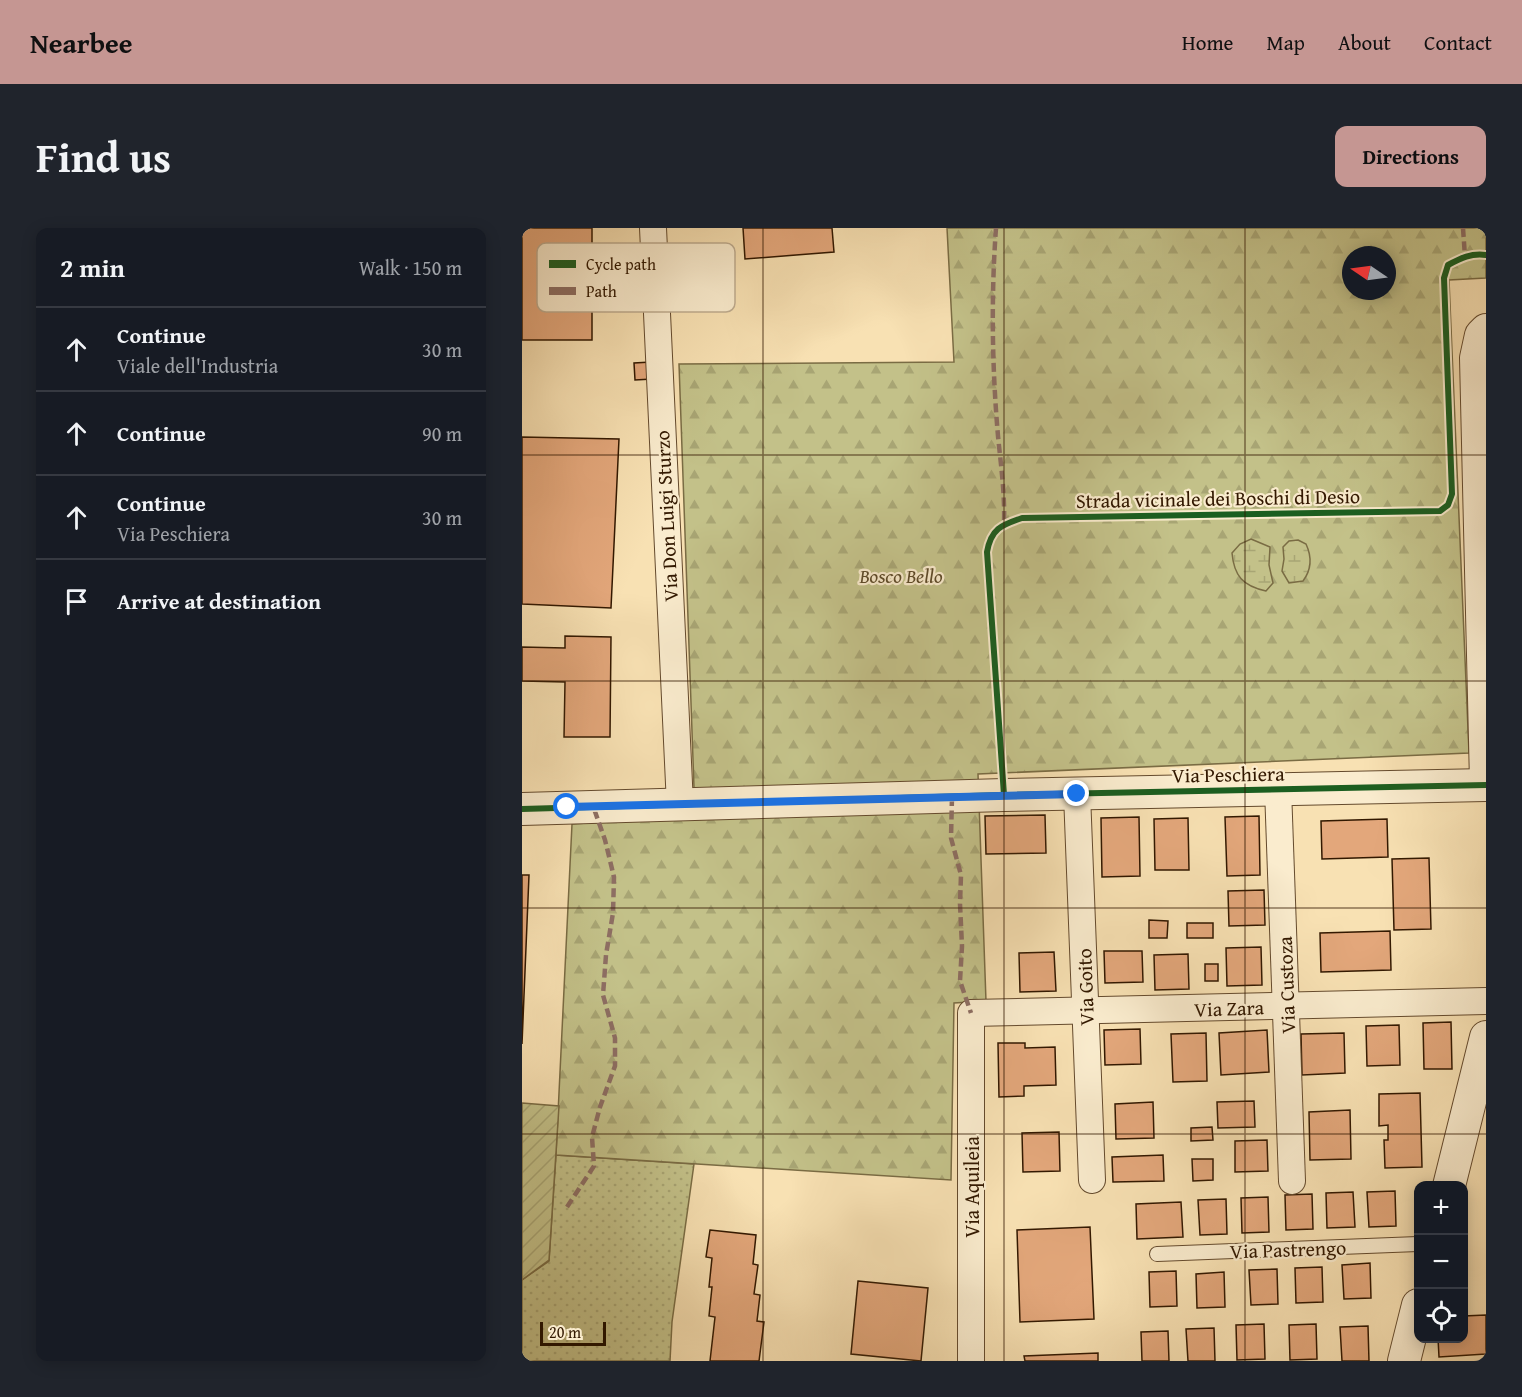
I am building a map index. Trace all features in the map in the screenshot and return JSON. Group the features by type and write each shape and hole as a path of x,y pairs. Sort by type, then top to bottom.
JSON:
{"street":[{"name":"Via Don Luigi Sturzo","path":"652,228 653,243"},
{"name":"Via Don Luigi Sturzo","path":"656,312 680,805"},
{"path":"1486,330 1480,335 1476,358 1486,775"},
{"name":"Via Peschiera","path":"680,805 1278,789 1486,775"},
{"name":"Via Custoza","path":"1278,789 1292,1181"},
{"name":"Via Goito","path":"1077,794 1092,1180"},
{"path":"522,809 680,805"},
{"name":"Via Zara","path":"971,1013 1486,1001"},
{"name":"Via Aquileia","path":"971,1013 971,1361"},
{"path":"1450,1181 1486,1037"},
{"path":"1404,1361 1414,1324"}],"lane":[{"name":"Via Pastrengo","path":"1157,1254 1414,1244"}],"green space":[{"name":"Bosco Bello","path":"947,228 1486,228 1486,278 1449,280 1469,753 978,774 986,1001 954,1003 951,1180 556,1155 572,824 695,816 679,364 954,362"},
{"path":"1251,539 1270,547 1269,565 1273,583 1266,591 1246,583 1235,568 1232,553 1240,544"},
{"path":"1298,540 1306,544 1310,558 1309,567 1303,581 1289,583 1282,571 1283,547 1289,541"},
{"path":"522,1103 559,1106 549,1260 522,1280"},
{"path":"556,1155 694,1164 672,1322 670,1361 522,1361 522,1280 549,1261"}],"building":[{"path":"522,228 592,228 592,243 537,243 537,312 592,312 592,340 522,340"},
{"path":"743,228 832,228 834,252 745,259"},
{"path":"651,362 652,379 635,380 634,363"},
{"path":"522,437 619,439 611,608 522,604"},
{"path":"565,636 611,637 610,737 564,737 565,682 522,681 522,647 565,648"},
{"path":"1045,815 1046,853 986,854 985,816"},
{"path":"1259,816 1260,875 1227,876 1225,817"},
{"path":"1139,817 1140,876 1102,877 1101,818"},
{"path":"1188,818 1189,870 1155,870 1154,819"},
{"path":"1387,819 1388,857 1322,859 1321,821"},
{"path":"1429,858 1431,929 1394,930 1392,859"},
{"path":"522,875 529,875 522,1044"},
{"path":"1264,890 1265,925 1229,926 1228,891"},
{"path":"1149,920 1168,921 1167,938 1149,938"},
{"path":"1187,923 1213,923 1213,938 1187,938"},
{"path":"1390,931 1391,970 1321,972 1320,933"},
{"path":"1261,947 1262,985 1227,986 1226,948"},
{"path":"1104,951 1142,951 1143,982 1105,983"},
{"path":"1054,952 1056,991 1020,992 1019,953"},
{"path":"1188,954 1189,989 1155,990 1154,955"},
{"path":"1205,964 1218,964 1218,981 1205,981"},
{"path":"1451,1022 1452,1069 1424,1069 1423,1023"},
{"path":"1399,1025 1400,1065 1367,1066 1366,1026"},
{"path":"1140,1029 1141,1064 1105,1065 1104,1030"},
{"path":"1267,1030 1269,1072 1221,1075 1219,1033"},
{"path":"1206,1033 1207,1081 1173,1082 1171,1034"},
{"path":"1344,1033 1345,1073 1302,1075 1301,1034"},
{"path":"998,1043 1025,1043 1025,1048 1055,1047 1056,1085 1024,1086 1024,1096 999,1097"},
{"path":"1420,1093 1422,1167 1385,1168 1384,1140 1388,1140 1388,1125 1379,1126 1379,1094"},
{"path":"1254,1101 1255,1127 1218,1128 1217,1102"},
{"path":"1153,1102 1154,1138 1116,1139 1115,1104"},
{"path":"1350,1110 1351,1159 1310,1160 1309,1112"},
{"path":"1212,1127 1213,1140 1191,1141 1191,1128"},
{"path":"1059,1132 1060,1171 1023,1172 1022,1133"},
{"path":"1267,1140 1268,1171 1235,1172 1235,1141"},
{"path":"1163,1155 1164,1181 1113,1182 1112,1157"},
{"path":"1192,1159 1213,1159 1213,1180 1193,1181"},
{"path":"1395,1191 1396,1226 1369,1227 1367,1192"},
{"path":"1353,1192 1355,1227 1327,1228 1326,1193"},
{"path":"1312,1194 1313,1229 1286,1230 1285,1195"},
{"path":"1268,1197 1269,1232 1242,1233 1241,1198"},
{"path":"1226,1199 1227,1234 1200,1235 1198,1200"},
{"path":"1181,1202 1183,1237 1137,1239 1136,1204"},
{"path":"1090,1227 1094,1319 1020,1322 1017,1230"},
{"path":"710,1230 756,1235 753,1264 758,1265 754,1294 760,1295 757,1321 764,1322 759,1361 710,1361 715,1317 709,1316 712,1258 706,1257"},
{"path":"1370,1263 1371,1298 1344,1299 1342,1265"},
{"path":"1322,1267 1323,1302 1296,1303 1295,1268"},
{"path":"1277,1269 1278,1304 1251,1305 1249,1270"},
{"path":"1176,1271 1177,1306 1150,1307 1149,1272"},
{"path":"1224,1272 1225,1307 1197,1308 1196,1274"},
{"path":"858,1281 928,1288 921,1361 851,1354"},
{"path":"1486,1315 1486,1354 1439,1357 1438,1343 1468,1343 1468,1316"},
{"path":"1264,1324 1265,1359 1237,1360 1236,1325"},
{"path":"1316,1324 1317,1359 1290,1360 1289,1325"},
{"path":"1368,1326 1369,1361 1342,1361 1340,1327"},
{"path":"1214,1328 1215,1361 1188,1361 1186,1329"},
{"path":"1168,1331 1169,1361 1142,1361 1141,1332"},
{"path":"1098,1353 1098,1361 1025,1361 1024,1356"}],"marked path":[{"path":"996,228 993,358 1004,524"},
{"path":"1463,228 1465,257"},
{"path":"952,797 951,838 961,875 960,981 971,1013"},
{"path":"567,1207 594,1166 592,1137 615,1066 615,1038 603,995 606,955 613,913 614,877 605,840 593,806"}],"cycle path":[{"name":"Strada vicinale dei Boschi di Desio","path":"1004,795 987,552 994,533 1008,523 1022,518 1440,511 1448,505 1452,494 1444,278 1448,265 1457,260 1486,255"},
{"path":"522,809 1004,795 1486,785"}],"route":[{"path":"567,807 1077,794"}]}
